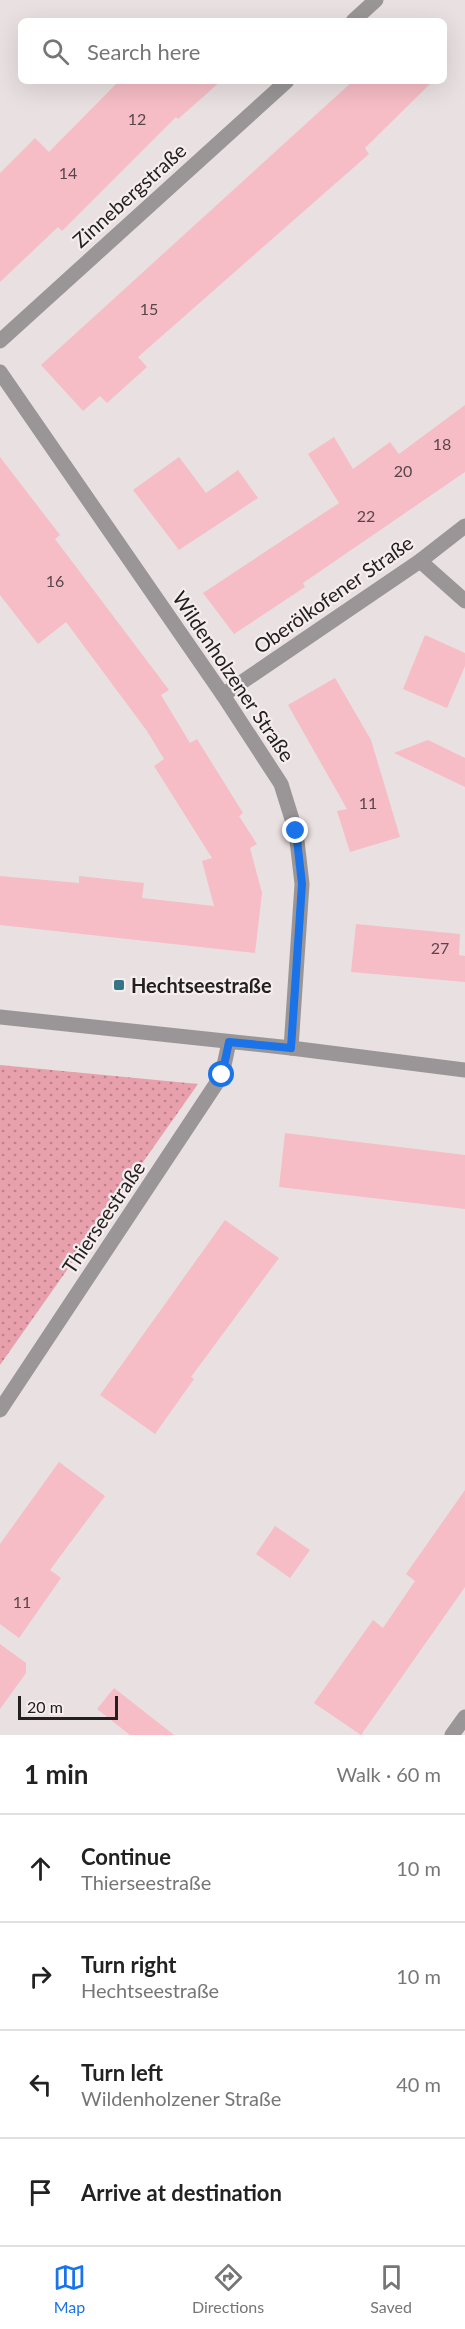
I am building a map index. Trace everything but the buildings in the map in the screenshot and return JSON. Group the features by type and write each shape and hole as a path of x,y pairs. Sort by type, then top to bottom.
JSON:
{"street":[{"path":"356,18 376,0"},
{"name":"Zinnebergstraße","path":"0,341 284,84"},
{"name":"Wildenholzener Straße","path":"0,372 223,695 281,784 296,831 302,884 291,1048"},
{"name":"Oberölkofener Straße","path":"223,695 420,561 465,526"},
{"path":"420,561 465,601"},
{"path":"0,1017 291,1048 465,1070"},
{"name":"Thierseestraße","path":"0,1410 222,1075 229,1042"},
{"path":"452,1735 465,1717"}],"shaded area":[{"path":"0,1065 198,1084 0,1365"}],"place":[{"name":"Hechtseestraße","path":"119,985"}],"route":[{"path":"222,1075 229,1042 291,1048 302,884 296,831"}]}
